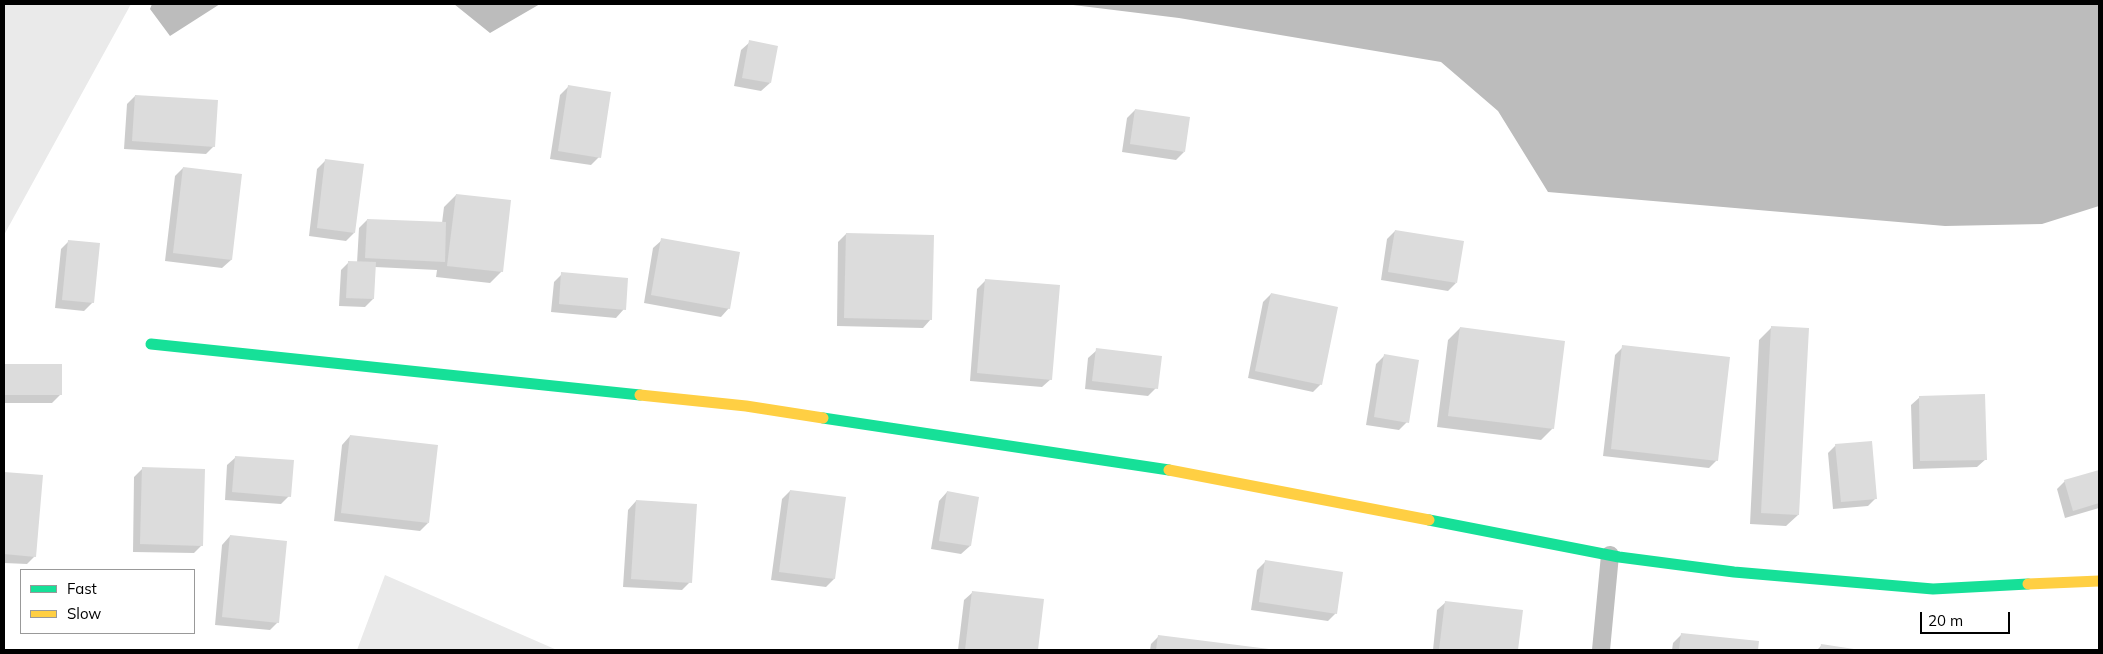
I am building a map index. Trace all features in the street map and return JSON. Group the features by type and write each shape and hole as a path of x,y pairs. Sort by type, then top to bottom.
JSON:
{"street":[{"path":"151,344 746,406 1169,470 1610,555 1734,572 1933,589 2099,580"}],"lane":[{"path":"1600,650 1610,555"}],"shaded area":[{"path":"4,4 131,4 4,235"},
{"path":"152,4 220,4 170,36 150,9"},
{"path":"454,4 540,4 490,33"},
{"path":"1065,4 2099,4 2099,206 2042,224 1945,226 1548,192 1498,111 1441,62 1179,18"},
{"path":"385,575 557,650 357,650"}],"building":[{"path":"749,40 778,46 771,83 742,78"},
{"path":"568,85 611,92 601,158 558,151"},
{"path":"135,95 218,100 215,147 132,141"},
{"path":"1135,109 1190,117 1185,152 1130,144"},
{"path":"325,159 364,164 355,233 317,228"},
{"path":"183,167 242,174 232,260 173,253"},
{"path":"456,194 511,200 503,272 447,266"},
{"path":"367,219 446,222 445,262 365,258"},
{"path":"1395,230 1464,241 1457,283 1388,272"},
{"path":"846,233 934,235 932,320 844,318"},
{"path":"661,238 740,252 730,309 651,295"},
{"path":"68,240 100,243 94,303 62,300"},
{"path":"348,261 376,262 374,299 346,298"},
{"path":"561,272 628,278 626,310 559,304"},
{"path":"985,279 1060,285 1052,380 977,373"},
{"path":"1271,293 1338,307 1322,385 1255,371"},
{"path":"1771,326 1809,328 1799,515 1761,513"},
{"path":"1460,327 1565,341 1554,429 1448,416"},
{"path":"1622,345 1730,357 1718,461 1611,449"},
{"path":"1096,348 1162,356 1158,389 1092,381"},
{"path":"1384,354 1419,360 1409,423 1374,417"},
{"path":"4,364 62,364 62,395 4,395"},
{"path":"1985,394 1987,460 1920,461 1919,396"},
{"path":"350,435 438,445 429,523 341,513"},
{"path":"1872,441 1877,499 1841,502 1835,444"},
{"path":"235,456 294,460 291,497 232,492"},
{"path":"142,467 205,469 203,546 140,544"},
{"path":"2099,470 2099,503 2073,511 2064,480"},
{"path":"4,472 43,475 36,557 4,554"},
{"path":"790,490 846,497 835,579 779,572"},
{"path":"947,491 979,497 971,546 939,541"},
{"path":"636,500 697,504 692,583 631,579"},
{"path":"230,535 287,541 279,623 222,617"},
{"path":"1265,560 1343,572 1337,614 1259,602"},
{"path":"972,591 1044,599 1038,650 965,650"},
{"path":"1445,601 1523,610 1518,650 1439,650"},
{"path":"1681,633 1759,641 1758,650 1679,650"},
{"path":"1158,635 1269,649 1269,650 1156,650"},
{"path":"1821,644 1854,649 1854,650 1820,650"}],"traffic: fast":[{"path":"151,344 640,395"},
{"path":"823,418 1169,470"},
{"path":"1429,520 1619,557 1734,572 1933,589 2028,584"}],"traffic: slow":[{"path":"640,395 746,406 823,418"},
{"path":"1169,470 1429,520"},
{"path":"2028,584 2099,581"}]}
